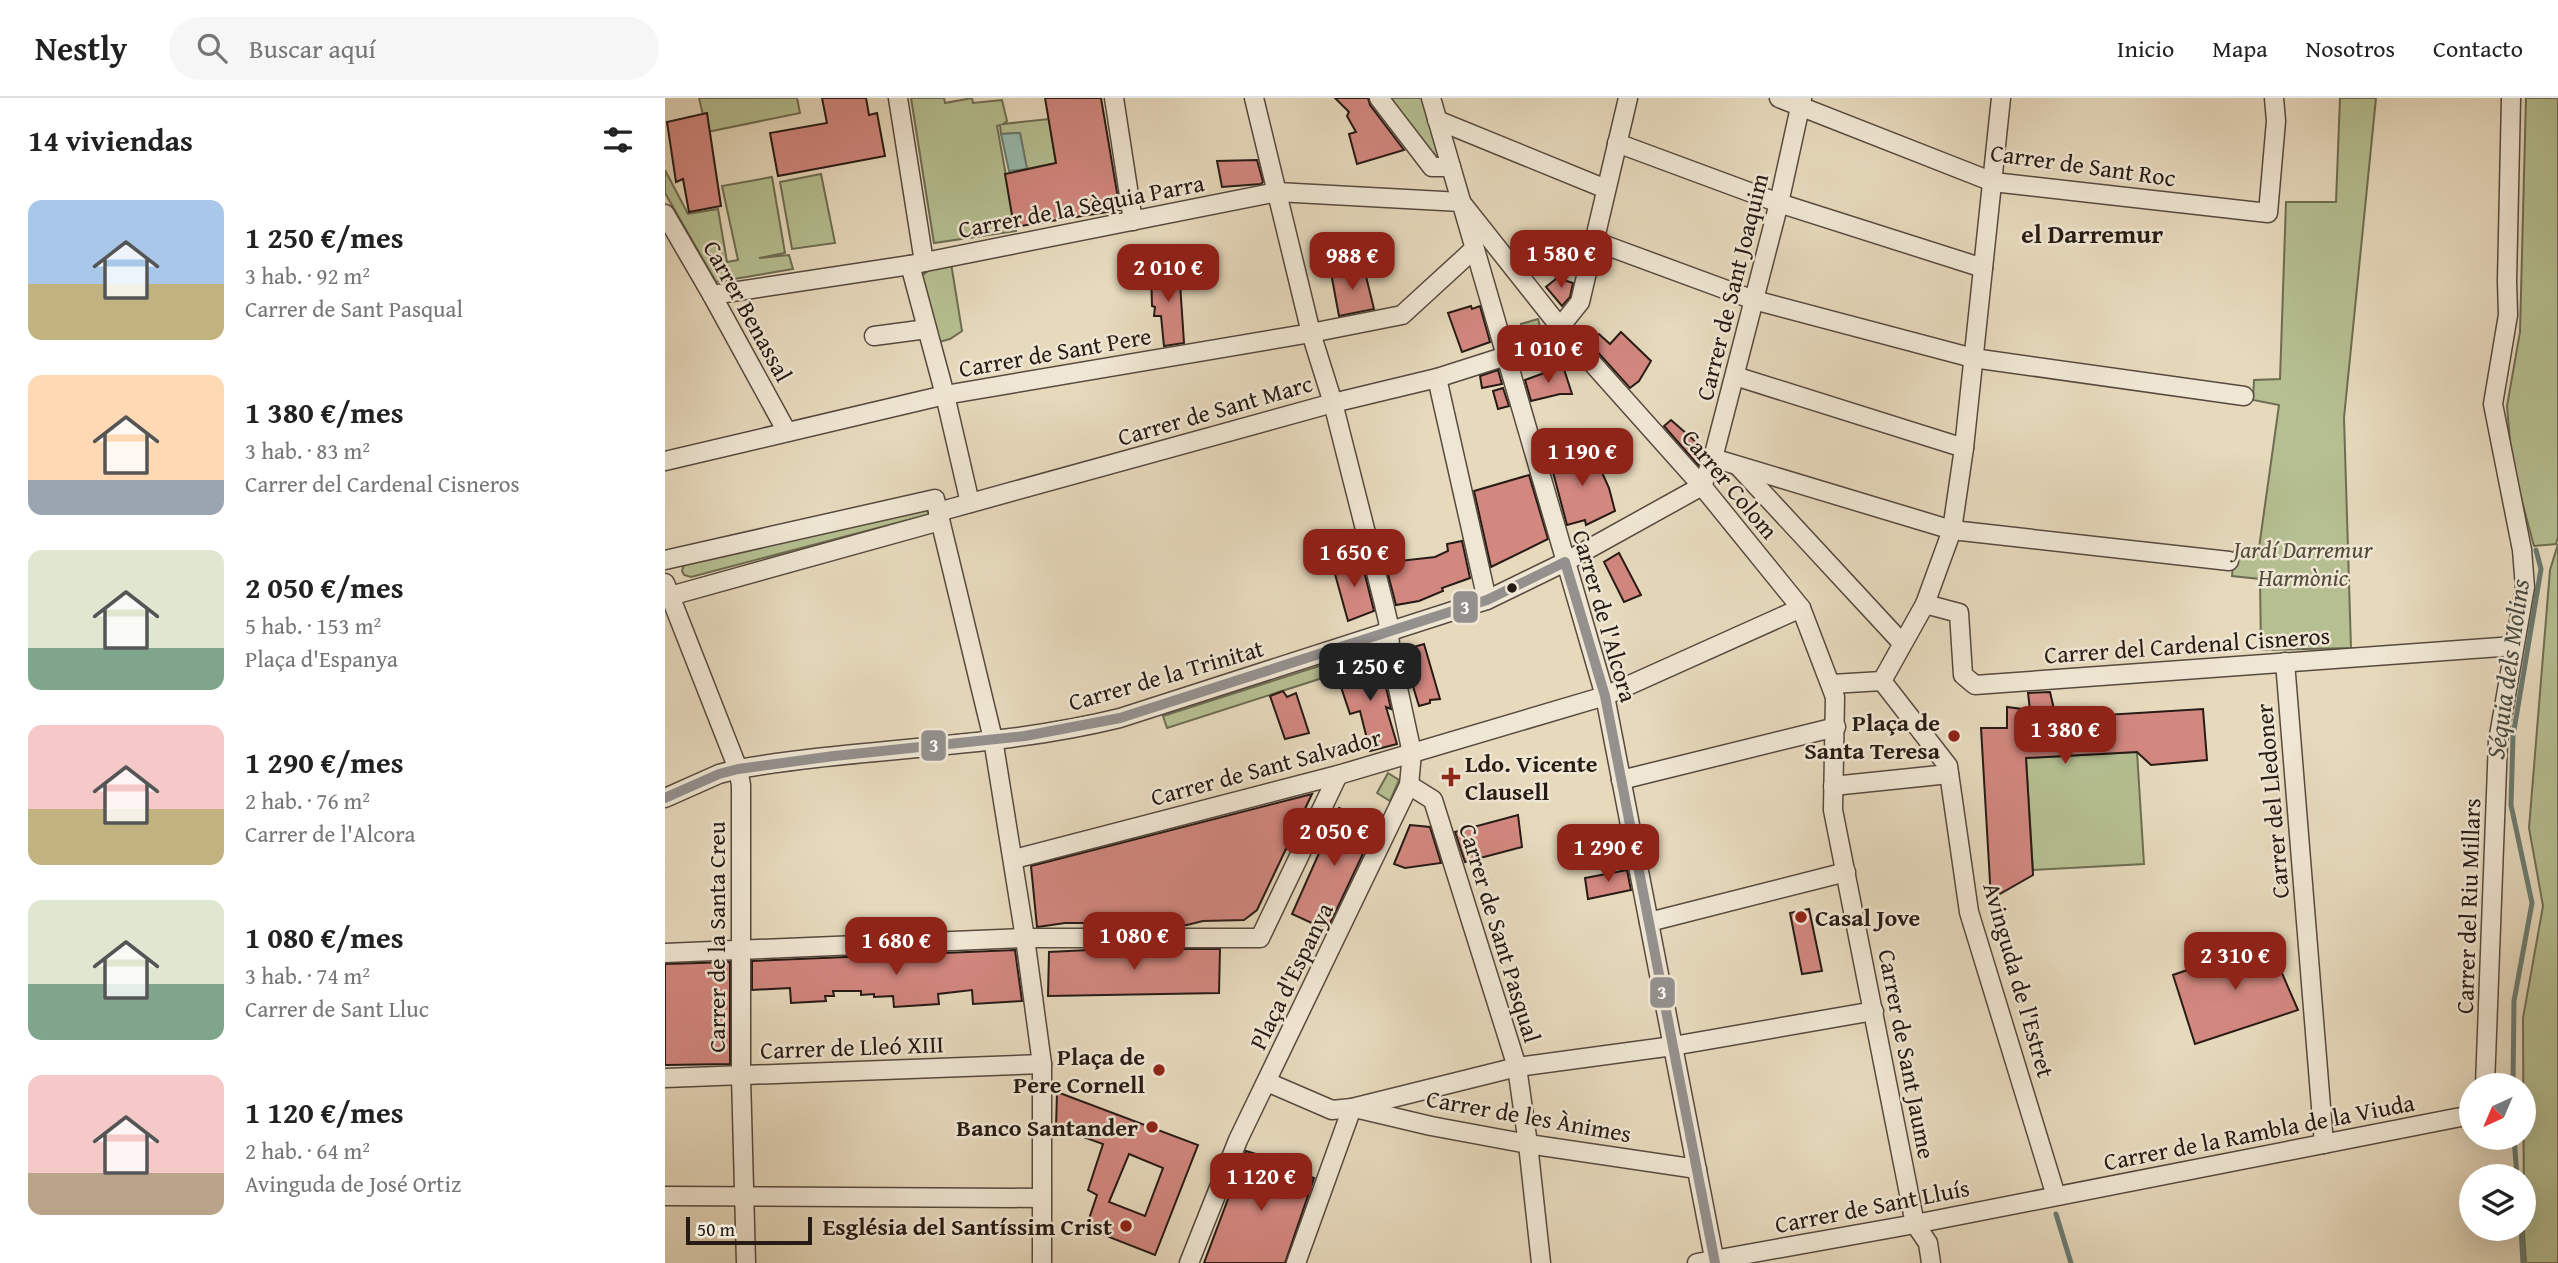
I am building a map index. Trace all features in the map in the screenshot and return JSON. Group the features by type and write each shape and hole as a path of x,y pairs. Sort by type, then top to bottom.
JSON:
{"street":[{"path":"898,98 925,262 927,329 970,503"},
{"path":"1114,98 1133,221"},
{"path":"1254,98 1311,333 1333,402 1388,621 1391,656 1412,752 1409,785"},
{"path":"1380,98 1432,167 1451,167"},
{"name":"Carrer de l'Alcora","path":"1431,98 1605,696 1697,1169 1709,1262"},
{"path":"1560,327 1580,302 1628,98"},
{"name":"Carrer de Sant Roc","path":"1779,98 1801,102 1993,182 2268,213 2276,121 2274,98"},
{"path":"1882,681 1925,604 1952,530 1964,448 2001,98"},
{"name":"Carrer del Riu Millars","path":"2485,1073 2498,741 2525,587 2522,550 2493,404 2508,314 2511,98"},
{"name":"Carrer de Sant Joaquim","path":"1702,486 1713,458 1755,300 1801,102"},
{"path":"1437,120 1607,189"},
{"path":"1617,144 1779,204 1983,268"},
{"name":"Carrer de la Sèquia Parra","path":"712,295 925,262 1277,192 1461,202"},
{"name":"Carrer Colom","path":"1461,202 1560,327 1702,486 1801,608 1832,684"},
{"name":"Carrer Benassal","path":"665,214 787,432"},
{"path":"1594,241 1755,300 1973,358 2244,396"},
{"name":"Carrer de Sant Pere","path":"665,461 945,396 1402,315 1474,249"},
{"path":"874,336 927,329"},
{"name":"Carrer de Sant Marc","path":"665,560 970,503 1333,402 1437,378 1506,356"},
{"path":"1735,376 1964,448"},
{"path":"1437,378 1487,600"},
{"path":"1713,458 1952,530 2229,561"},
{"path":"1738,466 1902,643"},
{"name":"Carrer de la Trinitat","path":"665,798 739,769 1084,727 1120,718 1487,600 1565,562 1702,486"},
{"path":"938,510 993,739 1025,938 1042,1064 1042,1263"},
{"name":"Carrer de Sant Marc","path":"667,589 938,510"},
{"name":"Carrer de la Santa Creu","path":"667,589 739,769 741,785 741,1076 746,1263"},
{"name":"Carrer del Cardenal Cisneros","path":"1925,604 1959,613 1963,675 1975,685 2514,646"},
{"name":"Carrer de Sant Salvador","path":"1014,859 1338,775 1605,696 1801,608"},
{"name":"Carrer del Lledoner","path":"2285,662 2324,1144"},
{"path":"1832,684 1882,681"},
{"path":"1833,786 1949,774 1948,766 1882,681"},
{"name":"Carrer de Sant Jaume","path":"1832,684 1836,727 1833,810 1915,1224 1928,1243 1931,1263"},
{"path":"1621,780 1836,727"},
{"name":"Avinguda de l'Estret","path":"1949,774 1969,912 2056,1196"},
{"name":"Plaça d'Espanya","path":"1025,938 1260,938 1338,775"},
{"name":"Plaça d'Espanya","path":"1269,1078 1409,785"},
{"name":"Carrer de Sant Pasqual","path":"1409,785 1433,800 1517,1068 1541,1263"},
{"path":"1649,922 1846,872"},
{"path":"665,953 1025,938"},
{"path":"1189,1263 1238,1140 1269,1078 1332,1110 1352,1108 1517,1068 1673,1046 1874,1011"},
{"name":"Carrer de Lleó XIII","path":"665,1077 1042,1064"},
{"path":"1296,1263 1352,1108"},
{"name":"Carrer de les Ànimes","path":"1352,1108 1528,1144 1697,1169"},
{"name":"Carrer de la Rambla de la Viuda","path":"2056,1196 2459,1117"},
{"path":"665,1196 1041,1198"},
{"name":"Carrer de Sant Lluís","path":"1709,1262 2056,1196"}],"green space":[{"path":"699,98 797,98 800,113 707,132"},
{"path":"911,98 944,98 945,103 972,98 973,103 1002,100 1007,121 1003,124 1049,119 1056,163 1027,169 1020,133 1001,134 1000,125 997,126 1016,231 934,243"},
{"path":"1383,98 1425,98 1440,164"},
{"name":"Jardí Darremur Harmònic","path":"2340,98 2376,98 2344,418 2351,648 2261,650 2260,579 2232,576 2234,551 2258,555 2279,405 2253,400 2254,380 2280,379 2286,202 2336,202"},
{"path":"2526,98 2558,98 2558,537 2556,544 2534,546 2512,464 2507,406 2520,332"},
{"path":"665,170 688,214 718,209 727,262 738,260 722,186 772,177 785,253 759,258 789,255 793,269 716,282 665,193"},
{"path":"821,174 835,243 792,249 780,182"},
{"path":"951,263 962,331 950,339 935,343 920,277 936,265"},
{"path":"1538,319 1543,338 1527,343 1521,324"},
{"path":"928,508 931,513 927,515 691,577 684,575 682,571 685,561"},
{"path":"2558,544 2558,1263 2526,1263 2525,1241 2536,1241 2536,1164 2524,1164 2524,1150 2536,1150 2536,1073 2523,1073 2523,1018 2543,906 2529,828 2550,570"},
{"path":"1341,659 1344,671 1167,728 1163,716"},
{"path":"2137,752 2144,864 2033,870 2026,758"},
{"path":"1388,773 1399,780 1390,801 1377,793"}],"shaded area":[{"path":"1020,133 1027,169 1009,171 1001,134"}],"building":[{"path":"822,98 866,98 869,115 877,113 885,156 778,176 770,133 827,123"},
{"path":"1045,98 1101,98 1120,210 1014,227 1005,174 1056,163"},
{"path":"1335,98 1368,98 1370,105 1404,150 1357,164 1349,134 1356,132 1347,116 1349,112"},
{"path":"707,113 721,206 689,212 683,179 676,182 667,122"},
{"path":"1257,160 1263,182 1261,184 1222,187 1217,161"},
{"path":"1179,268 1184,343 1164,346 1161,316 1154,316 1155,307 1152,306 1151,270"},
{"path":"1364,268 1374,309 1339,316 1331,273"},
{"path":"1557,278 1573,283 1570,297 1562,306 1546,287"},
{"path":"1471,306 1472,309 1480,306 1490,342 1462,352 1448,313"},
{"path":"1621,332 1651,361 1639,381 1630,388 1585,338 1599,334 1610,344"},
{"path":"1563,366 1572,394 1531,401 1525,380"},
{"path":"1498,370 1502,384 1482,388 1480,376"},
{"path":"1503,388 1509,406 1498,409 1493,391"},
{"path":"1671,420 1704,449 1698,465 1664,426"},
{"path":"1592,450 1609,488 1615,511 1586,525 1585,520 1567,525 1550,461"},
{"path":"1529,475 1548,539 1491,567 1474,491"},
{"path":"1462,541 1470,578 1442,588 1443,591 1419,601 1396,605 1383,555 1398,549 1400,561 1435,557 1448,551 1447,544"},
{"path":"1619,553 1641,595 1624,602 1604,562"},
{"path":"1358,558 1360,564 1362,563 1374,611 1348,621 1333,567"},
{"path":"1424,644 1440,699 1430,700 1430,703 1419,706 1404,657 1410,648"},
{"path":"1380,661 1391,709 1386,707 1397,744 1370,751 1360,711 1350,714 1338,678 1363,665"},
{"path":"1283,691 1287,697 1296,693 1309,733 1285,739 1270,696"},
{"path":"2050,692 2056,718 2203,709 2207,760 2151,765 2137,752 2026,758 2033,875 1991,899 1981,728 2007,728 2007,707 2030,710 2028,693"},
{"path":"1312,794 1257,910 1244,920 1203,921 1187,925 1126,922 1127,927 1106,927 1106,923 1065,923 1037,927 1031,866"},
{"path":"1339,808 1377,824 1327,930 1292,914"},
{"path":"1518,815 1522,847 1465,862 1455,832"},
{"path":"1410,825 1430,827 1441,863 1405,868 1394,864"},
{"path":"1627,870 1631,890 1588,899 1585,878"},
{"path":"1809,909 1822,971 1802,974 1790,913"},
{"path":"2274,940 2281,971 2298,1010 2195,1044 2173,975"},
{"path":"1220,949 1219,993 1048,996 1049,952"},
{"path":"1015,950 1022,1001 973,1004 972,990 938,994 939,1004 894,1007 893,996 874,997 874,994 861,995 861,991 833,991 834,996 825,996 826,1001 791,1003 790,988 752,990 752,961"},
{"path":"730,962 730,1064 665,1065 665,964"},
{"path":"1057,1092 1198,1145 1155,1255 1086,1228 1097,1195 1088,1190 1103,1144 1056,1127","holes":["1129,1154 1163,1168 1145,1216 1109,1202"]},
{"path":"1246,1151 1290,1164 1289,1168 1314,1178 1285,1263 1204,1263"}],"waterway":[{"name":"Séquia dels Molins","path":"2513,1073 2514,1001 2532,903 2511,805 2513,736 2541,569 2536,550"},
{"name":"Séquia dels Molins","path":"2515,1150 2516,1164"},
{"path":"2056,1214 2071,1263"},
{"name":"Séquia dels Molins","path":"2522,1241 2523,1263"}],"transit line":[{"name":"3","path":"665,798 719,774 738,769 1025,736 1120,718 1487,600 1565,562 1605,696 1715,1263"}],"place":[{"name":"Plaça de Santa Teresa","path":"1954,736"},
{"name":"Ldo. Vicente Clausell","path":"1451,777"},
{"name":"Casal Jove","path":"1801,917"},
{"name":"Plaça de Pere Cornell","path":"1159,1070"},
{"name":"Banco Santander","path":"1152,1127"},
{"name":"Església del Santíssim Crist","path":"1126,1226"}],"district":[{"name":"el Darremur","path":"2092,233"}]}
